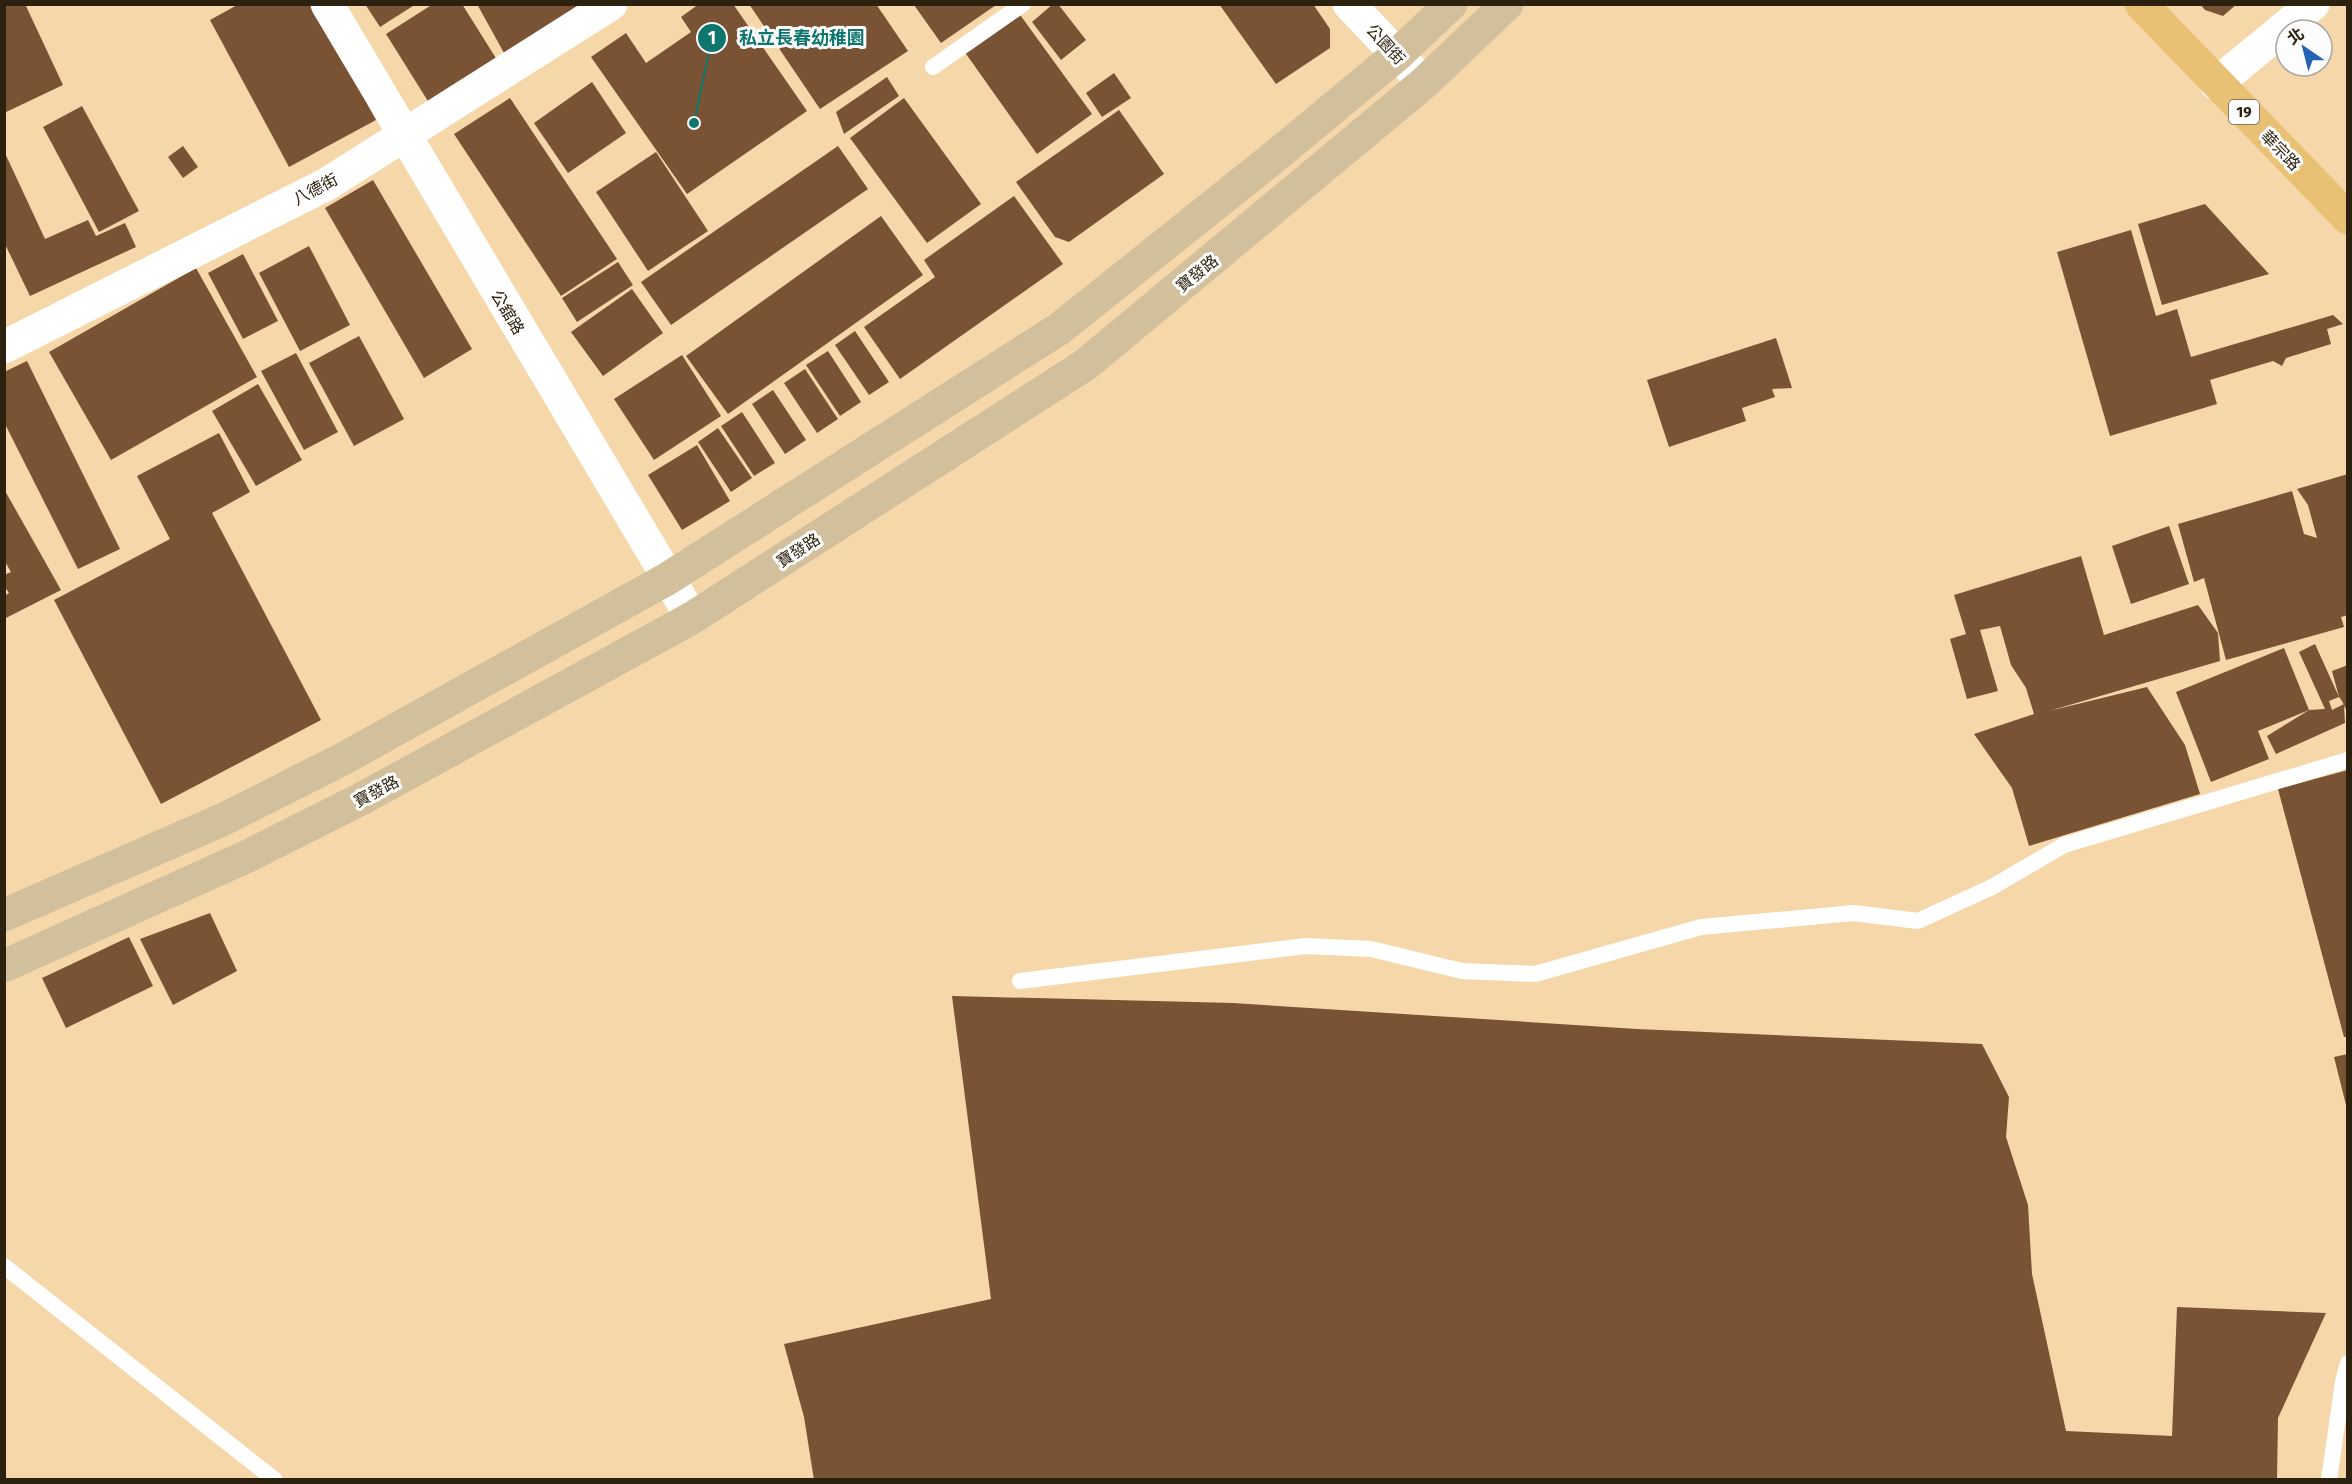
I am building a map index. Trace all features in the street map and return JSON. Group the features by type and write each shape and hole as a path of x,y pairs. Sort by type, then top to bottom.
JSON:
{"main road":[{"path":"4,915 222,820 332,765 668,579 1059,329 1268,162 1397,55 1451,4"},
{"name":"寶發路","path":"4,966 250,855 360,799 692,618 1085,365 1424,83 1507,4"},
{"name":"華宗路","path":"2141,4 2348,218"}],"street":[{"name":"公舘路","path":"327,4 692,618"},
{"name":"八德街","path":"4,347 327,184 611,4"},
{"name":"公園街","path":"1349,4 1424,83"},
{"path":"2216,84 2313,4"}],"lane":[{"path":"933,67 1023,4"},
{"path":"1020,981 1306,946 1371,949 1462,971 1535,974 1701,927 1854,913 1918,921 1992,887 2064,845 2348,760"},
{"path":"4,1266 274,1479"},
{"path":"2329,1479 2348,1363"}],"building":[{"path":"4,4 25,4 63,85 4,113"},
{"path":"239,4 314,4 376,120 289,167 210,20"},
{"path":"365,4 416,4 380,27"},
{"path":"433,4 462,4 499,63 431,106 386,34"},
{"path":"477,4 600,4 509,62"},
{"path":"699,4 733,4 807,111 687,194 591,57 626,33 646,63 691,32 681,17"},
{"path":"749,4 876,4 908,51 820,109"},
{"path":"1053,4 1058,4 1086,40 1061,60 1032,22"},
{"path":"1219,4 1313,4 1330,29 1330,48 1276,84"},
{"path":"2200,4 2237,4 2223,16 2205,10"},
{"path":"914,5 996,5 941,43"},
{"path":"1018,12 1092,114 1037,154 964,51"},
{"path":"1114,73 1131,98 1102,117 1086,93"},
{"path":"887,77 899,96 844,134 836,112"},
{"path":"592,82 626,133 568,173 534,123"},
{"path":"510,98 617,259 561,296 454,134"},
{"path":"904,98 981,204 927,243 850,138"},
{"path":"82,106 139,211 99,232 43,127"},
{"path":"1119,110 1164,174 1069,242 1055,237 1016,182"},
{"path":"183,146 198,167 183,178 168,157"},
{"path":"838,146 868,189 671,325 641,282"},
{"path":"4,151 45,239 88,220 96,236 125,223 136,247 30,296 4,242"},
{"path":"656,152 708,231 648,271 596,192"},
{"path":"373,180 472,349 424,378 325,208"},
{"path":"1014,196 1063,264 900,379 864,327 935,277 924,260"},
{"path":"2205,204 2269,274 2162,305 2138,224"},
{"path":"881,216 923,275 728,414 686,356"},
{"path":"2131,230 2156,316 2177,309 2191,357 2333,315 2343,324 2327,329 2331,344 2286,358 2282,366 2273,361 2210,380 2217,404 2110,436 2057,252"},
{"path":"309,246 350,325 300,351 259,273"},
{"path":"243,254 278,321 243,339 208,273"},
{"path":"618,262 633,285 577,322 562,298"},
{"path":"196,268 257,377 111,460 49,352"},
{"path":"632,289 663,333 603,376 571,332"},
{"path":"855,331 889,382 869,395 835,345"},
{"path":"359,336 404,419 354,446 309,363"},
{"path":"1776,338 1792,388 1772,389 1775,397 1742,408 1746,421 1669,447 1647,380"},
{"path":"828,351 861,402 840,416 806,365"},
{"path":"296,353 338,432 304,450 261,371"},
{"path":"682,355 721,416 654,460 614,399"},
{"path":"27,361 120,549 78,569 4,422 4,372"},
{"path":"805,369 838,419 817,433 784,383"},
{"path":"258,384 302,460 256,486 212,411"},
{"path":"773,390 806,440 785,454 752,404"},
{"path":"742,412 775,463 754,476 721,426"},
{"path":"718,428 752,478 731,492 698,442"},
{"path":"219,433 250,492 212,513 321,720 161,804 54,600 170,539 137,476"},
{"path":"697,445 730,501 682,530 648,475"},
{"path":"2348,474 2348,615 2341,617 2344,627 2226,660 2204,578 2194,582 2178,524 2292,491 2304,534 2317,538 2308,505 2297,489"},
{"path":"4,489 61,590 4,619 4,596 9,593 4,586 4,575 11,572 4,560"},
{"path":"2169,526 2189,584 2131,604 2112,546"},
{"path":"2081,556 2104,635 2198,605 2218,633 2220,661 2049,711 2147,687 2185,745 2200,794 2029,846 2012,788 1974,734 2034,714 2026,688 2011,665 2000,626 1980,630 1998,691 1967,699 1950,639 1966,634 1954,595"},
{"path":"2315,644 2339,697 2332,671 2348,665 2348,714 2344,706 2345,723 2276,754 2267,736 2309,710 2325,709 2299,652","holes":["2339,697 2344,704 2332,710 2329,701"]},
{"path":"2284,648 2309,710 2258,731 2269,759 2211,782 2176,692"},
{"path":"2348,770 2348,1037 2344,1037 2278,789"},
{"path":"210,913 237,971 173,1005 140,939"},
{"path":"129,937 153,986 66,1028 42,978"},
{"path":"952,996 1233,1003 1637,1029 1982,1044 2009,1097 2006,1137 2028,1205 2032,1274 2066,1431 2172,1436 2177,1307 2326,1313 2278,1418 2277,1480 814,1480 804,1417 784,1344 991,1299"},
{"path":"2348,1054 2348,1108 2347,1109 2334,1057"}],"place":[{"name":"私立長春幼稚園","path":"694,123"}]}
